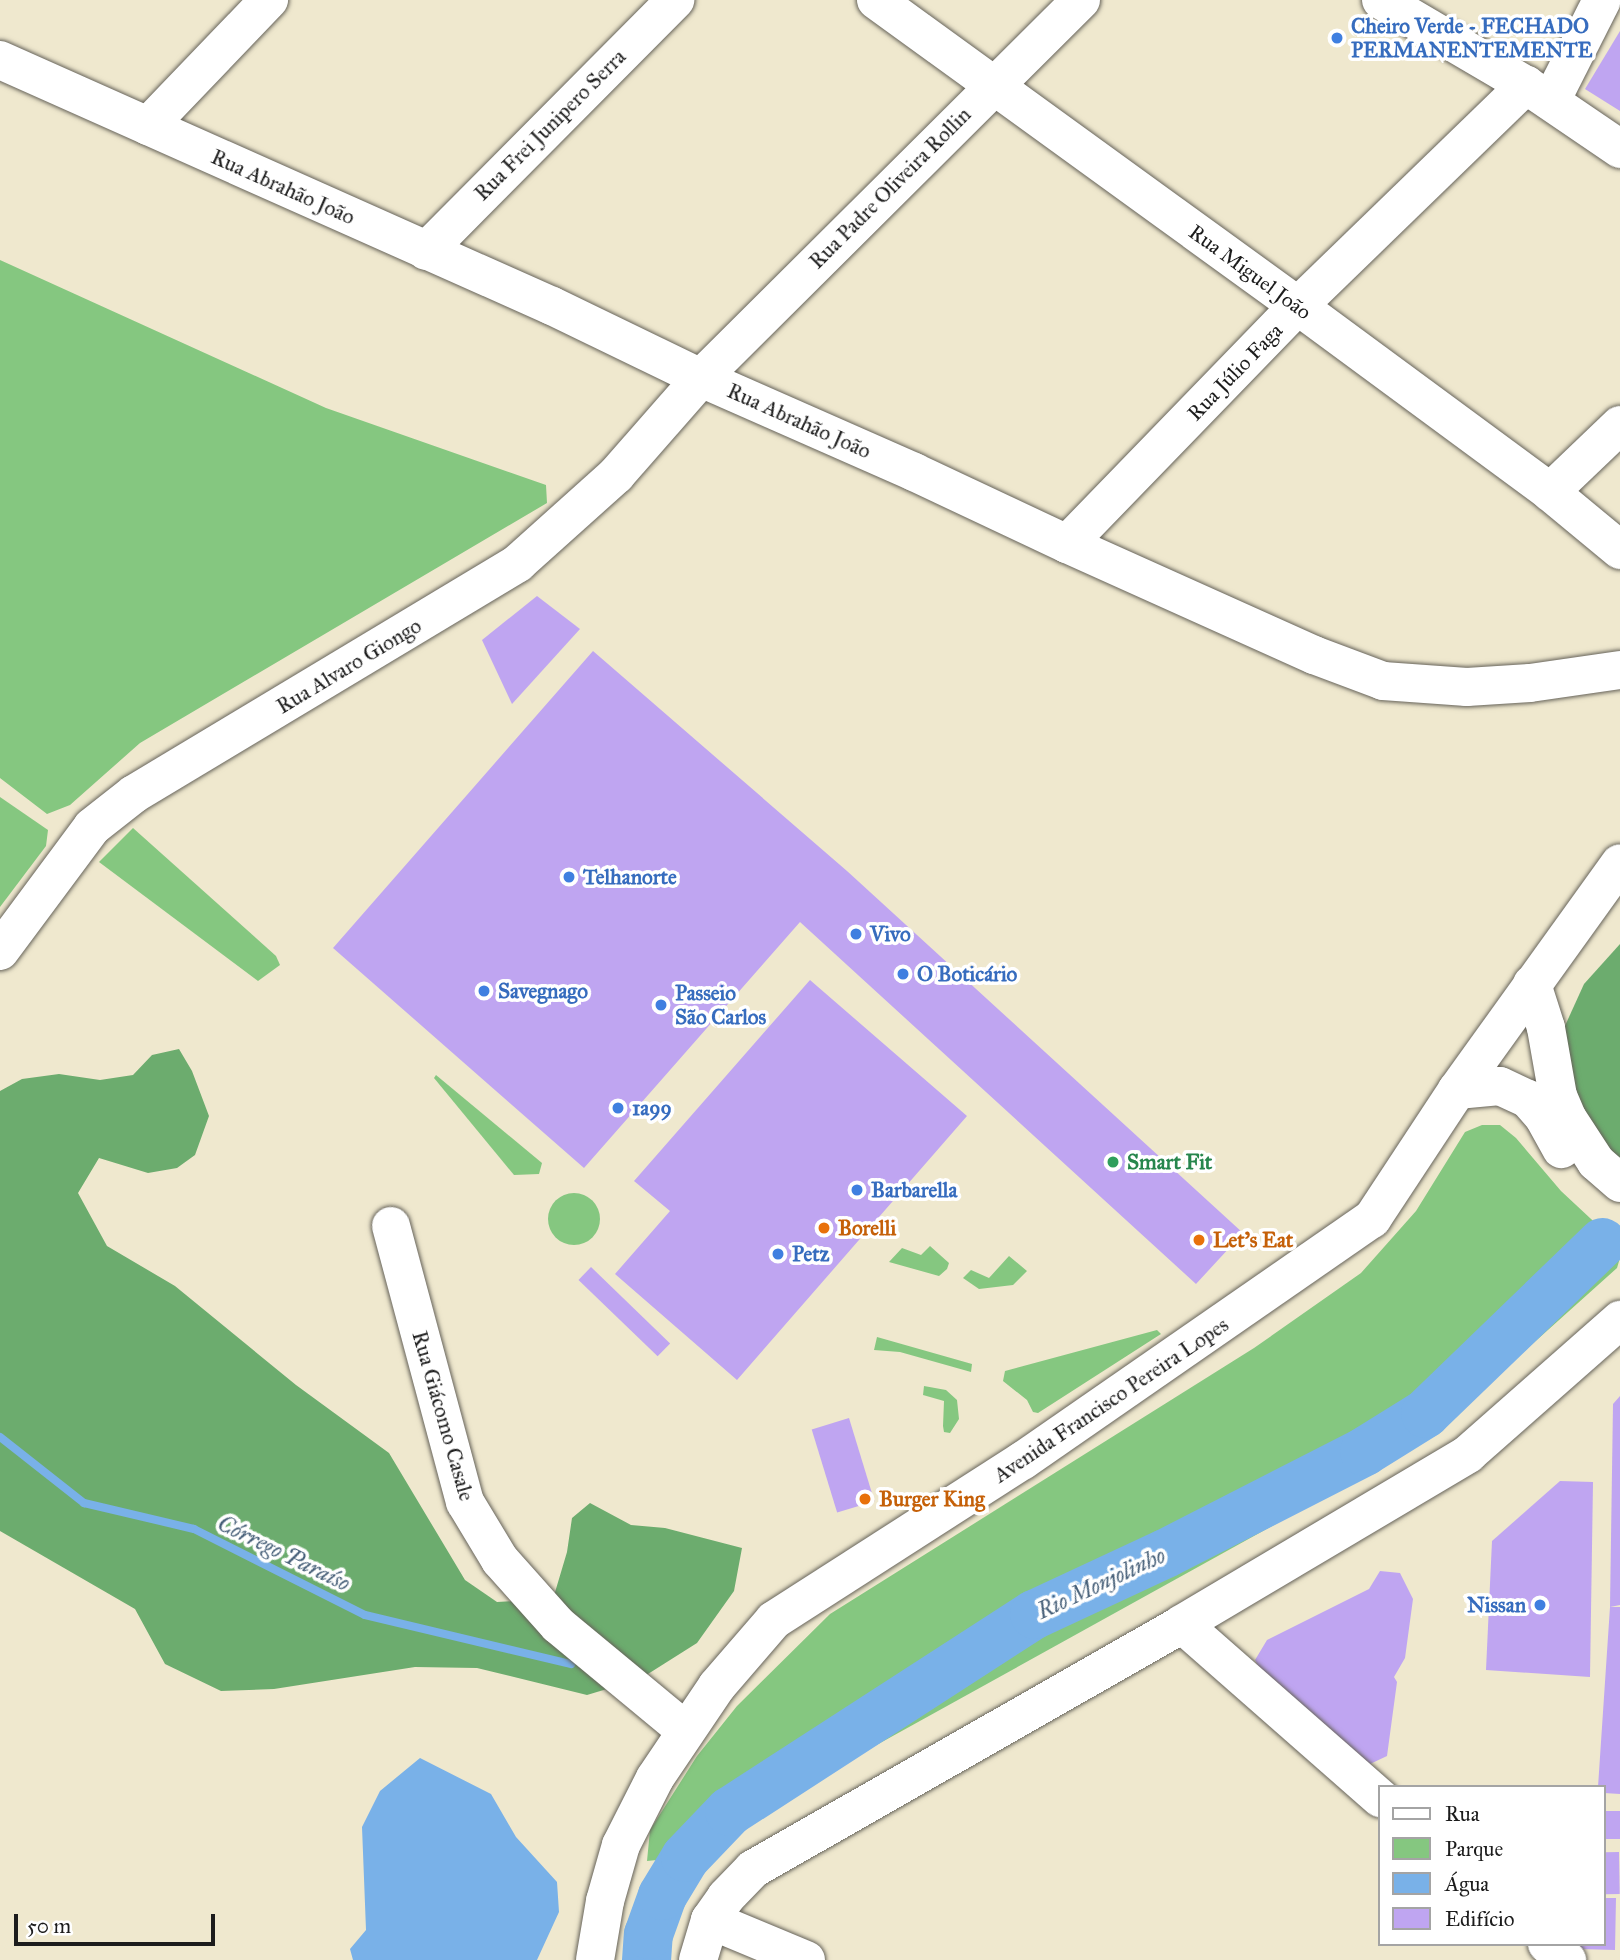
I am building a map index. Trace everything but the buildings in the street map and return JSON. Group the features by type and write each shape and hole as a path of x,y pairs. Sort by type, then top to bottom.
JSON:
{"street":[{"path":"148,125 269,0"},
{"name":"Rua Frei Junipero Serra","path":"426,251 674,0"},
{"name":"Rua Miguel João","path":"876,0 1550,492 1620,550"},
{"name":"Rua Padre Oliveira Rollin","path":"701,378 993,85 1082,0"},
{"path":"1381,0 1538,93 1620,149"},
{"name":"Rua Júlio Faga","path":"1068,544 1298,306 1538,93 1602,0"},
{"name":"Rua Abrahão João","path":"0,60 552,306 701,378 915,472 1314,655 1383,681 1467,687 1530,683 1620,670"},
{"name":"Rua Alvaro Giongo","path":"0,951 92,827 134,794 517,563 616,475 701,378"},
{"path":"1550,492 1620,425"},
{"name":"Avenida Francisco Pereira Lopes","path":"595,1960 605,1901 621,1845 655,1778 717,1686 774,1620 1022,1461 1372,1219 1457,1090 1620,863"},
{"path":"1532,984 1546,1028 1558,1096 1568,1119 1596,1162 1620,1183"},
{"path":"1457,1090 1500,1086 1528,1099 1543,1116 1578,1172 1620,1206"},
{"name":"Rua Giácomo Casale","path":"391,1226 465,1502 500,1560 558,1625 685,1730"},
{"path":"698,1960 710,1920 726,1897 753,1869 1182,1624 1468,1454 1620,1320"},
{"path":"1182,1624 1378,1796"},
{"path":"710,1920 806,1960"},
{"path":"1550,1946 1567,1960"}],"green space":[{"path":"0,260 326,408 546,485 547,503 140,743 70,805 47,814 0,778"},
{"path":"0,797 48,830 46,846 0,907"},
{"path":"133,828 276,956 280,965 258,981 99,862"},
{"path":"1620,944 1620,1159 1603,1150 1580,1115 1564,1028 1584,984"},
{"path":"179,1049 192,1071 209,1116 195,1155 177,1168 148,1173 99,1158 78,1193 107,1246 175,1286 296,1385 389,1453 465,1580 497,1602 553,1599 567,1552 572,1518 590,1503 631,1525 665,1528 742,1548 734,1591 697,1643 640,1679 587,1695 477,1668 415,1667 274,1689 221,1691 165,1664 135,1609 0,1531 0,1091 22,1079 59,1074 100,1080 133,1075 152,1055"},
{"path":"436,1075 542,1163 539,1174 514,1175 434,1078"},
{"path":"1482,1125 1500,1125 1516,1138 1561,1191 1620,1246 1620,1258 1617,1268 1422,1443 750,1815 706,1855 647,1861 650,1830 697,1756 737,1706 830,1614 1254,1348 1361,1273 1416,1211 1465,1132"},
{"path":"574,1193 584,1195 592,1201 598,1209 598,1229 592,1237 584,1243 574,1245 564,1243 556,1237 550,1229 548,1219 550,1209 556,1201 564,1195"},
{"path":"930,1246 949,1263 939,1276 889,1262 902,1248 921,1255"},
{"path":"1009,1256 1027,1271 1013,1285 979,1289 963,1278 971,1270 989,1278"},
{"path":"1157,1330 1161,1334 1038,1413 1033,1412 1027,1400 1003,1381 1005,1371"},
{"path":"877,1337 972,1364 971,1372 900,1352 874,1350"},
{"path":"924,1386 946,1390 957,1400 959,1419 950,1433 944,1432 944,1401 923,1395"}],"water":[{"path":"420,1758 491,1794 516,1837 557,1882 559,1912 537,1960 353,1960 350,1949 366,1930 362,1827 380,1791"}],"waterway":[{"name":"Rio Monjolinho","path":"646,1960 648,1934 662,1895 685,1857 729,1811 1034,1614 1165,1553 1364,1451 1425,1413 1602,1242"},
{"name":"Córrego Paraíso","path":"0,1437 84,1503 194,1529 365,1615 571,1664"}],"place":[{"name":"Cheiro Verde - FECHADO PERMANENTEMENTE","path":"1337,38"},
{"name":"Telhanorte","path":"569,877"},
{"name":"Vivo","path":"856,934"},
{"name":"O Boticário","path":"903,974"},
{"name":"Savegnago","path":"484,991"},
{"name":"Passeio São Carlos","path":"661,1005"},
{"name":"1a99","path":"618,1108"},
{"name":"Smart Fit","path":"1113,1162"},
{"name":"Barbarella","path":"857,1190"},
{"name":"Borelli","path":"824,1228"},
{"name":"Let's Eat","path":"1199,1240"},
{"name":"Petz","path":"778,1254"},
{"name":"Burger King","path":"865,1499"},
{"name":"Nissan","path":"1540,1605"}]}
